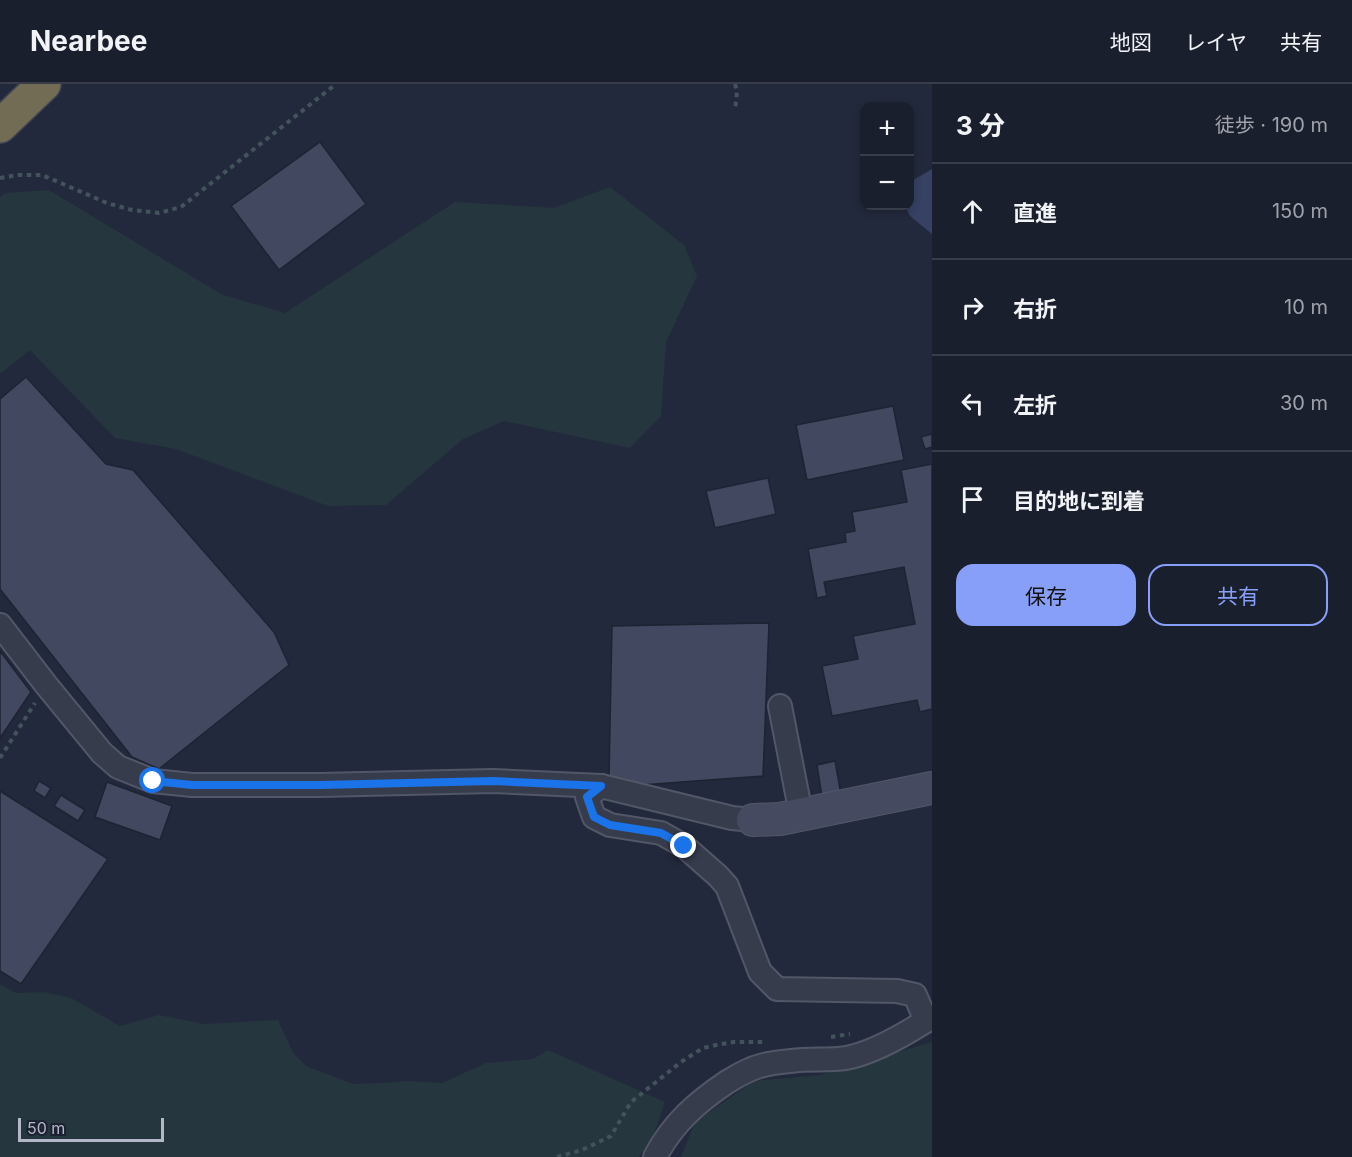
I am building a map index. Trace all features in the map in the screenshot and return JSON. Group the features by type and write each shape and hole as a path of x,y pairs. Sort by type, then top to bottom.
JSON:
{"highway":[{"path":"0,126 44,84"}],"street":[{"path":"0,625 102,753 118,767 153,781 192,785 493,781 601,786 732,818 753,820 780,819 932,788"},
{"path":"780,706 801,814"},
{"path":"601,786 587,797 594,817 610,825 661,833 684,846 727,886 760,972 777,989 897,991 915,995 929,1019 878,1047 847,1058 792,1060 758,1066 737,1076 692,1108 667,1137 655,1157"}],"path":[{"path":"0,178 42,175 107,203 132,210 159,213 181,207 336,84"},
{"path":"735,84 737,92 735,110"},
{"path":"0,758 47,686"}],"shaded area":[{"path":"610,187 684,245 697,276 666,342 661,416 630,448 504,421 463,439 386,505 328,506 176,449 115,438 30,350 0,374 0,197 5,193 49,190 221,294 285,313 455,202 554,208"},
{"path":"0,984 16,993 44,992 71,998 120,1026 159,1015 204,1024 278,1020 293,1053 306,1066 353,1084 406,1081 442,1083 486,1063 533,1059 548,1050 665,1102 653,1137 639,1157 0,1157"},
{"path":"932,1042 932,1157 681,1157 695,1122 754,1081 820,1075"}],"water":[{"path":"932,169 932,234 910,216 907,210 914,210 915,179"}],"building":[{"path":"320,142 366,204 279,270 231,206"},
{"path":"26,377 106,464 133,470 274,632 289,665 159,769 132,757 0,589 0,399"},
{"path":"893,406 904,460 807,480 796,425"},
{"path":"932,434 932,447 925,449 921,437"},
{"path":"932,464 932,709 920,712 917,700 832,716 822,666 858,659 853,636 915,624 904,567 824,582 827,596 817,598 808,549 846,542 845,533 855,531 852,512 907,502 901,470"},
{"path":"768,478 776,514 715,528 706,491"},
{"path":"769,623 763,776 641,785 609,777 612,626"},
{"path":"0,651 31,692 0,738"},
{"path":"835,761 841,794 822,797 817,765"},
{"path":"39,781 51,788 45,798 34,791"},
{"path":"107,782 172,806 160,840 95,817"},
{"path":"0,791 108,859 21,984 0,971"},
{"path":"61,795 85,810 78,821 54,806"}],"route":[{"path":"153,781 192,785 493,781 601,786 587,797 594,817 610,825 661,833 684,846"}]}
